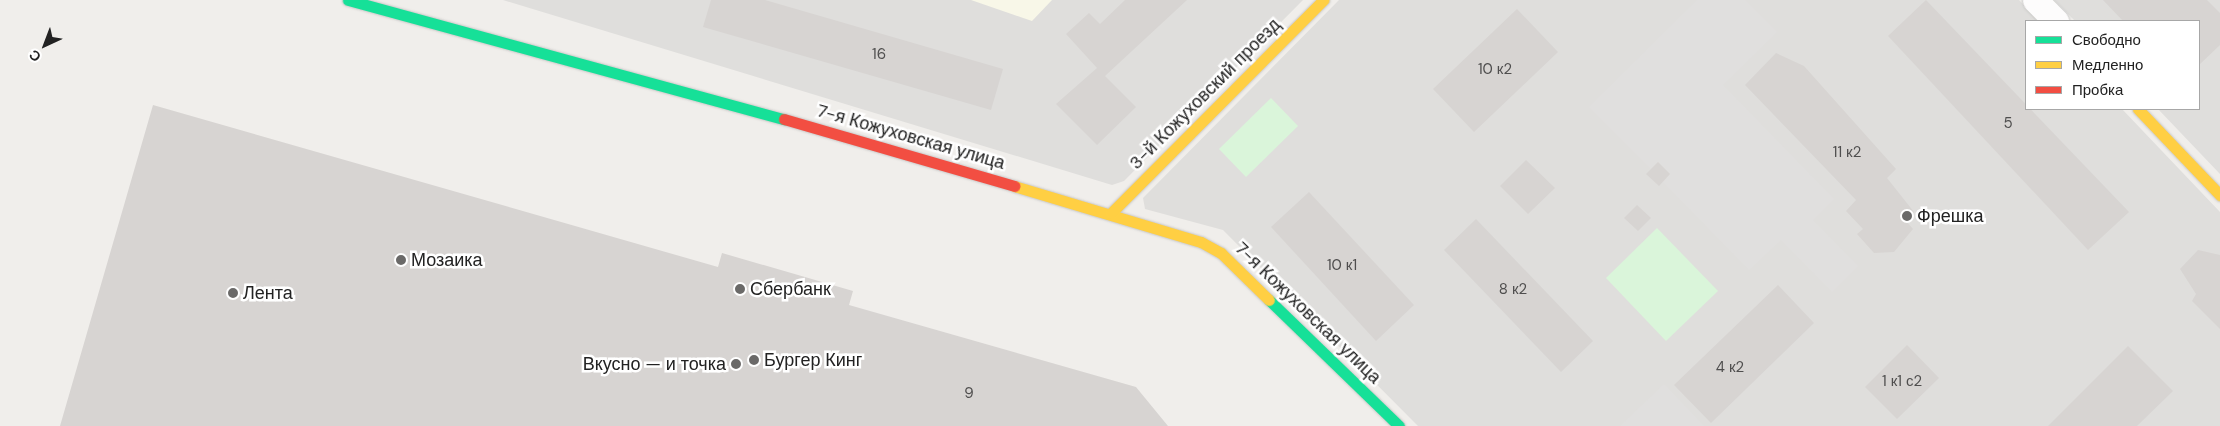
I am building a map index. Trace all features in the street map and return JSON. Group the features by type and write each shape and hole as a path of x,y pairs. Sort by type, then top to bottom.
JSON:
{"street":[{"name":"7-я Кожуховская улица","path":"348,0 1111,213 1221,253 1399,426"},
{"name":"3-й Кожуховский проезд","path":"1111,213 1323,0"},
{"path":"2036,0 2055,20"},
{"path":"2139,110 2220,195"}],"shaded area":[{"path":"503,0 1303,0 1124,181 1112,185"},
{"path":"971,0 1052,0 1032,21"},
{"path":"1339,0 2019,0 2038,20 2025,20 2025,110 2123,110 2220,212 2220,426 1418,426 1223,230 1145,209 1143,198"},
{"path":"1697,0 1745,0 1777,32 1723,85 1834,199 1813,220 1858,266 1832,292 1781,240 1749,270 1663,182 1670,174 1658,162 1651,169 1589,107"},
{"path":"2054,0 2220,0 2220,174 2159,110 2200,110 2200,20 2074,20"},
{"path":"1664,384 1704,426 1620,426"}],"green space":[{"path":"1271,98 1298,126 1246,177 1219,149"},
{"path":"1657,228 1718,291 1666,341 1606,278"}],"building":[{"path":"711,0 765,0 1003,69 991,110 703,27"},
{"path":"1125,0 1187,0 1105,76 1136,107 1097,145 1056,104 1097,68 1066,34 1089,13 1100,24"},
{"path":"1926,0 2025,103 2025,110 2031,110 2129,212 2088,250 1888,36"},
{"path":"2103,0 2207,0 2220,13 2220,45 2200,64 2200,20 2122,20"},
{"path":"1517,9 1558,52 1474,132 1433,89"},
{"path":"1776,53 1804,66 1896,169 1887,178 1914,212 1906,221 1913,229 1894,252 1874,253 1857,234 1863,229 1846,211 1856,200 1745,85"},
{"name":"Мозаика","path":"153,105 718,267 722,253 853,291 849,305 1136,387 1168,426 60,426"},
{"path":"1526,160 1555,188 1528,214 1500,186"},
{"path":"1658,162 1670,174 1659,186 1646,174"},
{"path":"1309,192 1414,305 1376,341 1271,227"},
{"path":"1637,205 1651,218 1638,231 1624,218"},
{"path":"1476,219 1593,341 1561,372 1444,250"},
{"path":"2198,250 2220,255 2220,329 2192,301 2196,294 2180,269"},
{"path":"1778,285 1814,323 1711,423 1674,385"},
{"path":"1907,345 1939,378 1897,419 1865,387"},
{"path":"2128,346 2173,391 2137,426 2048,426"}],"traffic: fast":[{"path":"348,0 784,119"},
{"path":"1269,300 1399,426"}],"traffic: slow":[{"path":"1111,213 1323,0"},
{"path":"2139,110 2220,195"},
{"path":"1014,186 1201,242 1221,253 1269,300"}],"traffic: jam":[{"path":"784,119 1014,186"}],"place":[{"name":"Фрешка","path":"1907,216"},
{"name":"Мозаика","path":"401,260"},
{"name":"Сбербанк","path":"740,289"},
{"name":"Лента","path":"233,293"},
{"name":"Бургер Кинг","path":"754,360"},
{"name":"Вкусно — и точка","path":"736,364"}]}
